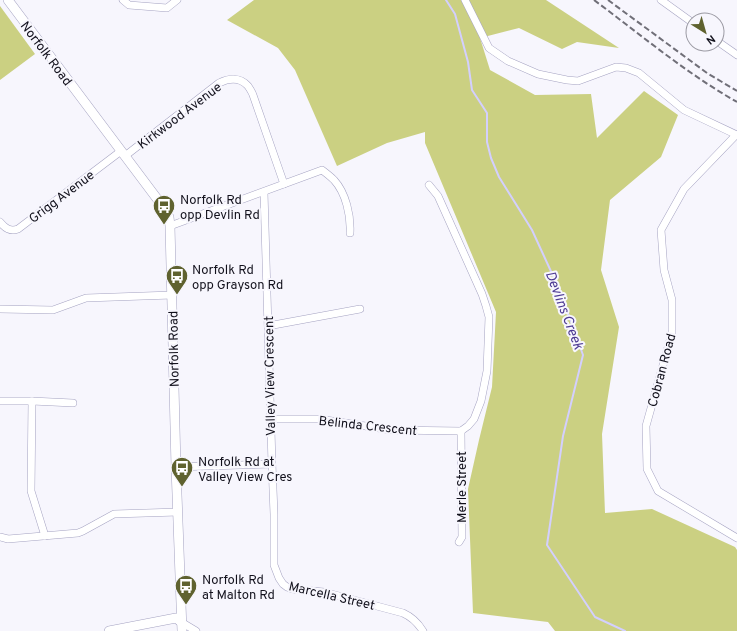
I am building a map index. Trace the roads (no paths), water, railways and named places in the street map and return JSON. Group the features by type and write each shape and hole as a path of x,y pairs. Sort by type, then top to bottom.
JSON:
{"street":[{"name":"Norfolk Road","path":"8,0 164,208 169,217 181,627"},
{"path":"123,0 129,5 167,8 177,0"},
{"path":"465,0 489,48 508,61 538,74 572,81 578,81 616,67 633,70 639,73 684,110 737,135"},
{"path":"661,0 685,17"},
{"path":"725,47 737,56"},
{"name":"Kirkwood Avenue","path":"123,153 219,83 226,80 235,79 248,86 253,95 284,184"},
{"name":"Cobran Road","path":"737,135 684,189 661,230 664,270 672,300 672,334 646,426 647,469 658,491 737,538"},
{"name":"Grigg Avenue","path":"0,222 9,230 18,228 123,153"},
{"path":"170,226 322,170 334,180 343,193 351,222 350,233"},
{"path":"429,184 438,196 482,294 489,317 486,371 481,401 474,419 461,431"},
{"name":"Valley View Crescent","path":"264,192 272,464"},
{"path":"0,309 53,310 86,298 172,295"},
{"path":"268,326 360,309"},
{"path":"0,401 73,403"},
{"path":"32,401 31,491 45,536"},
{"name":"Belinda Crescent","path":"270,420 319,419 390,430 461,431"},
{"name":"Merle Street","path":"459,542 462,537 461,431"},
{"path":"176,467 272,464"},
{"name":"Marcella Street","path":"272,464 274,565 283,584 292,589 324,592 403,613 413,619 423,631"},
{"path":"0,536 8,539 78,533 114,514 178,512"},
{"path":"109,631 176,618 181,627 196,631"}],"waterway":[{"name":"Devlins Creek","path":"446,0 455,14 468,62 472,90 487,113 487,142 491,158 499,177 532,230 560,291 583,355 563,436 547,545 595,617 625,631"}],"railway":[{"path":"594,0 700,79 737,102"},
{"path":"608,0 707,73 737,91"}],"place":[{"name":"Norfolk Rd opp Devlin Rd","path":"164,226"},
{"name":"Norfolk Rd opp Grayson Rd","path":"177,296"},
{"name":"Norfolk Rd at Valley View Cres","path":"182,488"},
{"name":"Norfolk Rd at Malton Rd","path":"186,606"}]}
